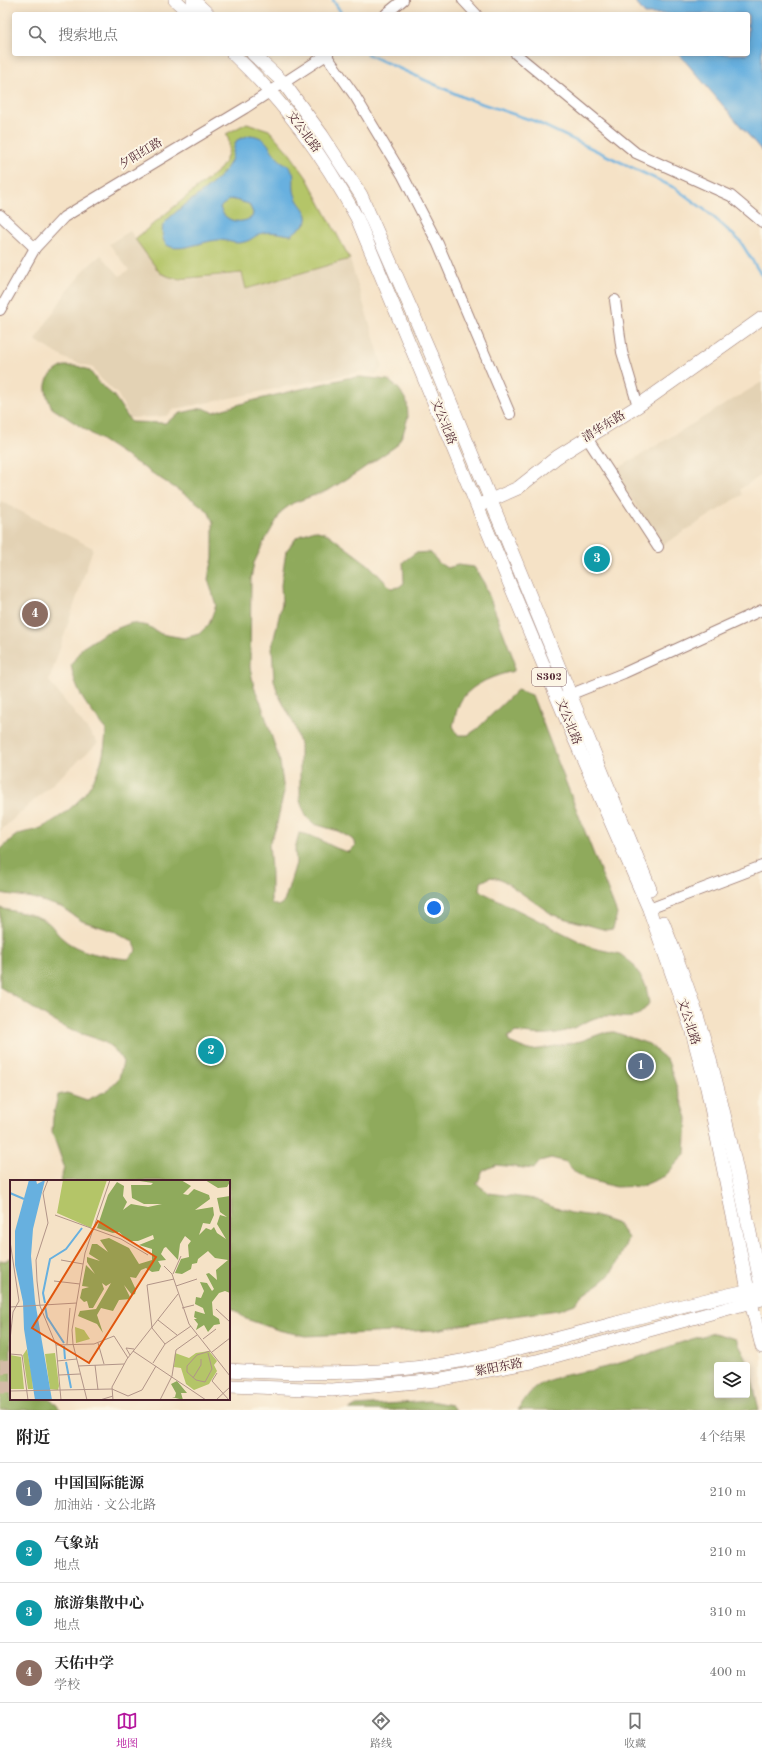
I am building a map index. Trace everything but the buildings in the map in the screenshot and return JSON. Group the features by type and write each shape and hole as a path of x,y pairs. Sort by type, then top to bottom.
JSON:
{"main road":[{"path":"175,0 188,12"},
{"path":"193,0 206,12"},
{"name":"文公北路","path":"235,56 270,90 301,127 336,178 357,218 410,342 477,506 564,697 698,1018 726,1122 758,1293 762,1347"},
{"name":"文公北路","path":"255,56 283,82 322,136 361,195 427,345 490,500 564,697"},
{"name":"清华东路","path":"477,506 518,488 557,457 638,406 728,344 762,318"},
{"name":"紫阳东路","path":"230,1370 287,1374 402,1369 470,1359 758,1293"},
{"name":"紫阳东路","path":"230,1386 332,1390 437,1380 537,1361 758,1293"}],"street":[{"path":"388,12 403,0"},
{"path":"463,0 474,12"},
{"name":"夕阳红路","path":"0,310 35,248 64,217 78,206 245,108 270,90 325,56"},
{"path":"328,56 355,96 406,183 438,244 510,414"},
{"path":"518,56 636,153 732,196 762,222"},
{"path":"0,215 35,248"},
{"path":"615,300 622,352 638,406"},
{"path":"587,438 658,547"},
{"path":"564,697 624,673 762,610"},
{"path":"653,908 762,866"}],"shaded area":[{"path":"130,231 159,273 178,281 241,274 246,290 350,260 383,367 377,374 363,371 175,409 166,416 130,418 118,395 100,378 93,368 66,359 35,340 67,291 87,267 101,255 120,276 129,270 109,244"},
{"path":"762,382 762,475 740,489 742,495 661,546 614,471"},
{"path":"0,501 93,548 49,681 98,743 0,831"}],"green space":[{"path":"247,123 269,130 290,154 307,178 350,259 246,289 242,273 179,279 160,273 135,239 220,169 225,161 229,148 226,134"},
{"path":"64,366 77,366 89,370 100,384 114,396 131,422 165,423 181,413 203,408 213,412 251,401 347,378 361,377 388,380 399,389 407,402 408,417 403,434 396,446 329,490 293,503 282,511 254,563 251,579 250,667 254,687 261,703 280,762 284,792 276,828 269,844 271,903 278,906 284,902 296,863 295,849 299,833 312,836 336,848 349,852 356,845 352,839 338,831 314,824 306,816 300,801 300,745 295,726 278,694 274,680 272,647 282,603 281,585 286,551 297,537 314,530 328,534 369,565 391,588 399,587 404,583 403,562 415,553 430,552 439,563 447,568 458,565 474,567 484,583 514,660 514,671 485,680 472,688 462,699 459,705 453,726 458,735 468,735 477,729 517,690 532,695 617,914 613,929 606,930 553,915 501,879 491,877 481,882 480,891 593,948 620,954 633,964 646,986 649,1003 642,1012 636,1016 600,1017 562,1032 549,1034 516,1032 508,1037 509,1042 528,1050 540,1049 581,1041 603,1033 614,1032 649,1044 668,1061 687,1118 685,1154 665,1176 642,1186 616,1187 585,1179 575,1172 566,1162 551,1158 540,1161 534,1169 496,1165 483,1171 477,1184 489,1193 535,1199 571,1213 595,1216 618,1224 628,1238 618,1261 608,1277 588,1291 575,1304 558,1310 497,1318 436,1330 305,1336 278,1330 246,1319 230,1307 230,1180 61,1180 64,1166 52,1132 53,1117 58,1095 67,1093 87,1100 108,1090 119,1078 123,1062 117,1053 104,1042 64,1027 0,987 0,908 39,918 47,922 59,935 75,947 93,953 128,959 137,950 133,941 116,932 82,921 61,907 32,898 0,893 0,850 16,835 43,827 70,809 80,799 96,775 105,746 106,729 93,714 84,700 73,676 71,665 82,648 105,633 131,623 148,626 161,634 184,638 199,634 209,624 216,605 208,579 213,558 213,522 208,511 52,408 47,394 46,383 48,378"},
{"path":"10,1258 10,1400 52,1400 61,1410 0,1410 0,1260 5,1261"},
{"path":"714,1333 736,1339 748,1362 714,1362 714,1398 750,1398 750,1371 759,1410 518,1410 533,1390 547,1381 626,1361"},
{"path":"430,1401 451,1405 456,1410 349,1410 356,1406"}],"water":[{"path":"634,0 762,0 762,151 681,56 750,56 750,12 643,12"},
{"path":"250,135 261,138 277,157 291,169 294,175 294,188 297,200 307,216 306,223 291,235 266,232 241,243 219,240 182,248 173,248 167,244 163,237 163,225 179,210 214,183 221,175 230,163 237,140","holes":["231,199 249,204 253,213 252,217 243,221 233,221 229,219 225,216 220,207"]}],"waterway":[{"path":"333,0 341,12"},
{"path":"371,56 465,98 534,121 675,188 709,213 740,241 762,276"}],"tunnel":[{"path":"0,1367 10,1366"},
{"path":"0,1387 10,1387"}],"place":[{"name":"旅游集散中心","path":"597,559"},
{"name":"天佑中学","path":"35,614"},
{"name":"气象站","path":"211,1051"},
{"name":"中国国际能源","path":"641,1066"}]}
